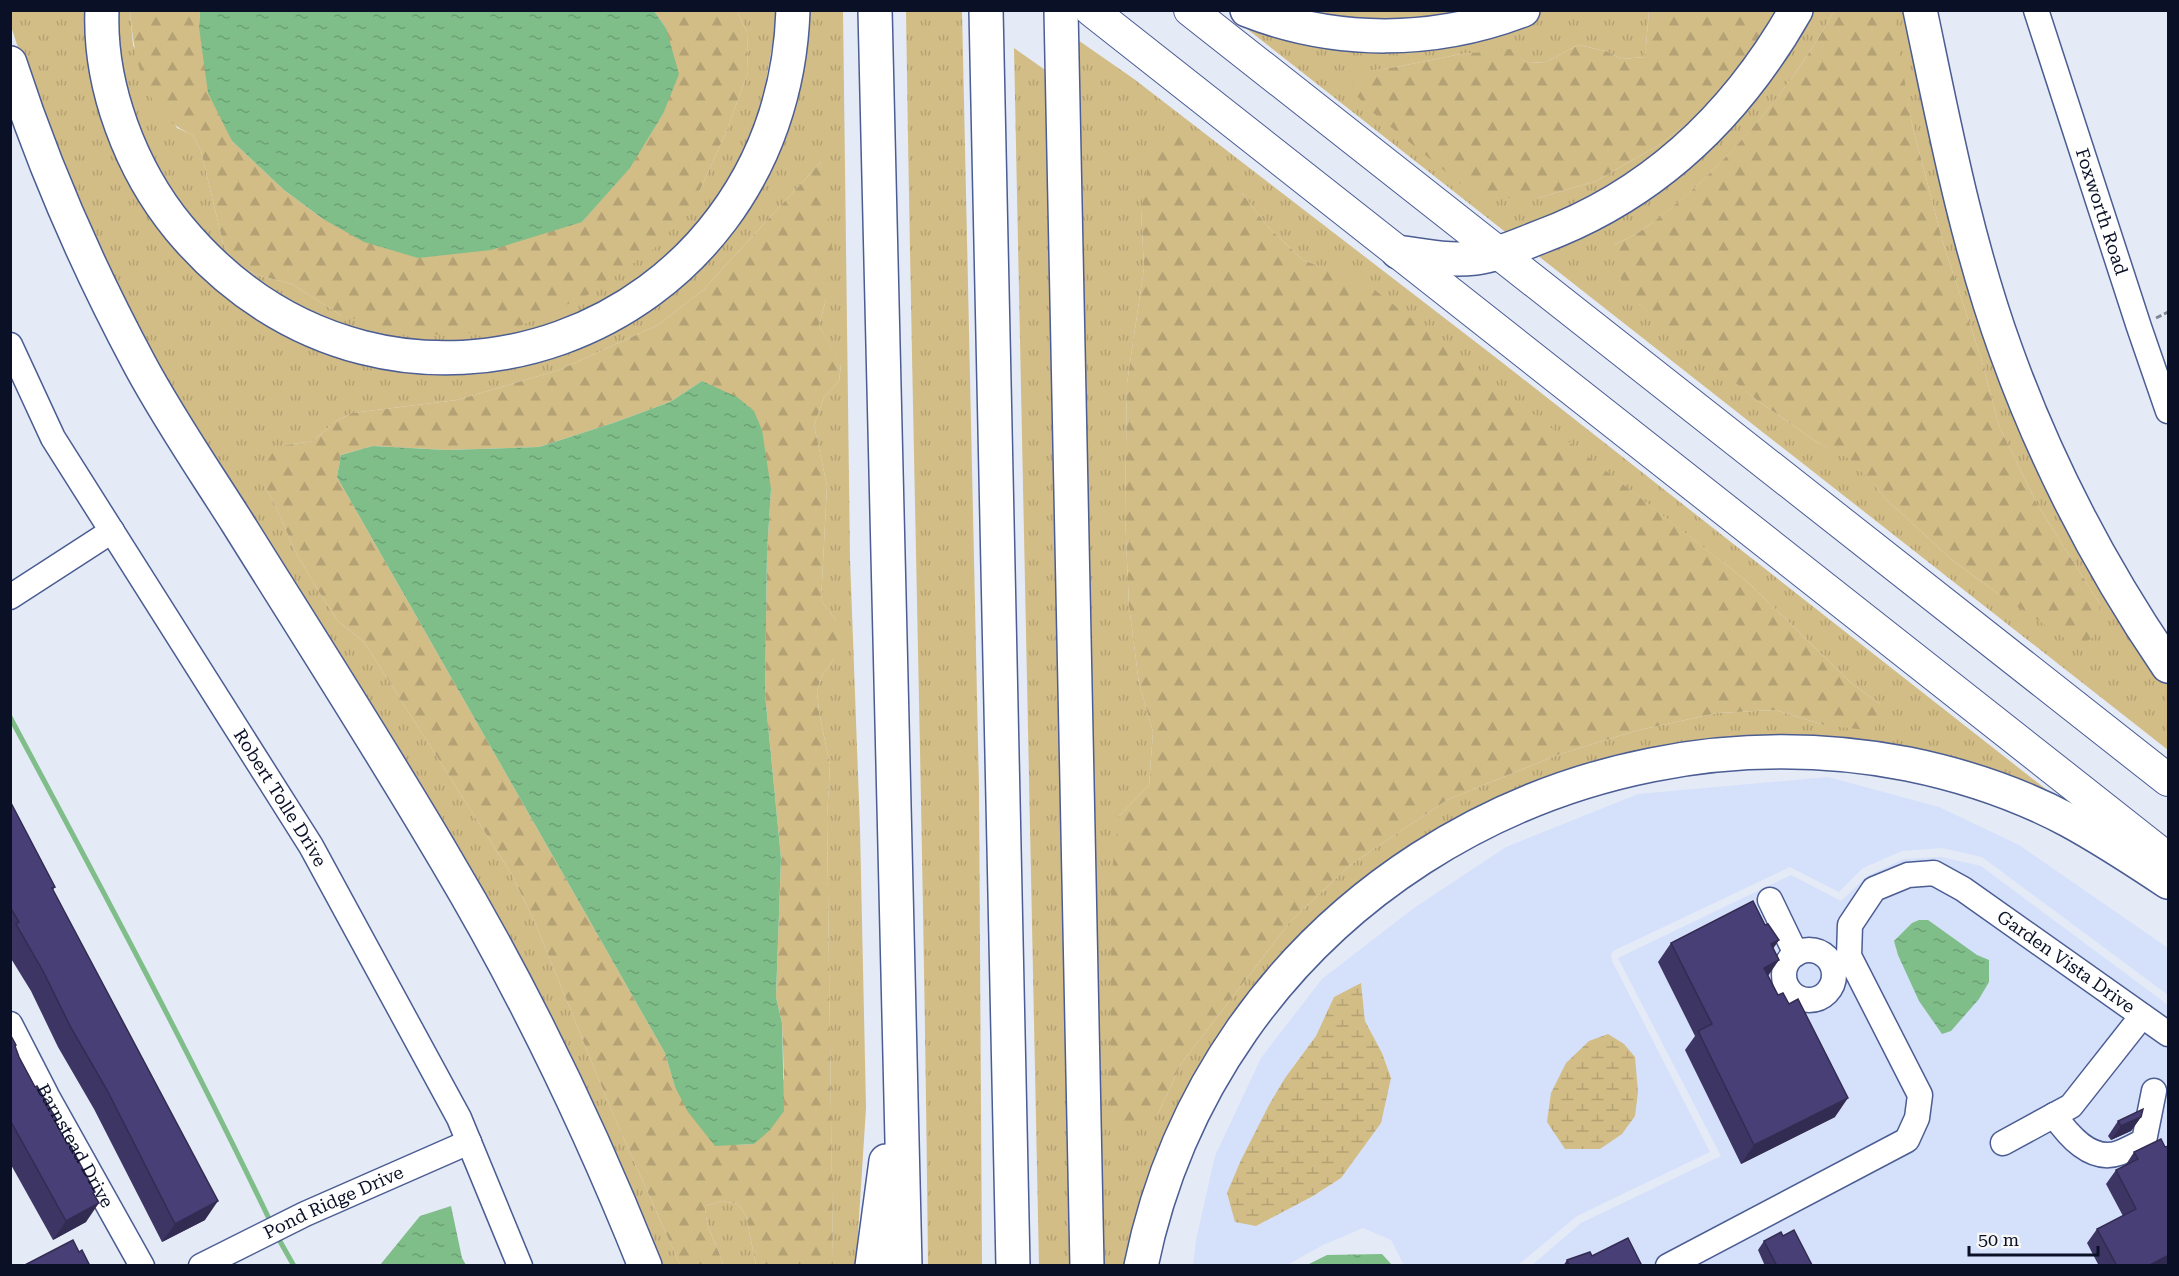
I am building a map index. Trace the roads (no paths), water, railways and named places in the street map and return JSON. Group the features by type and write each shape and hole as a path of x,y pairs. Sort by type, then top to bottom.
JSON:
{"highway":[{"path":"102,10 105,54 112,93 139,169 166,213 191,243 220,272 264,304 293,321 333,338 376,350 412,356 450,358 487,355 526,348 598,323 650,292 700,247 745,186 764,148 778,108 788,63 793,10"},
{"path":"875,10 904,1266"},
{"path":"1061,10 1087,1266"},
{"path":"1247,10 1316,30 1381,36 1436,33 1489,22 1523,10"},
{"path":"1398,252 1441,259 1478,258 1557,231 1588,217 1640,186 1688,149 1731,105 1774,49 1796,10"},
{"path":"1920,10 1968,224 2006,350 2055,470 2100,557 2169,666"},
{"path":"987,23 1013,1266"},
{"path":"10,63 57,193 83,251 142,368 447,860 550,1052 645,1266"},
{"path":"1141,1266 1161,1195 1178,1146 1221,1063 1267,997 1327,932 1395,875 1467,830 1537,798 1600,776 1700,756 1776,751 1863,757 1910,764 1954,776 2037,805 2098,837 2169,882"},
{"path":"872,1266 900,1058"}],"main road":[{"path":"1090,10 2169,859"},
{"path":"1190,10 2169,780"}],"street":[{"name":"Foxworth Road","path":"2036,10 2135,316 2169,411"},
{"name":"Robert Tolle Drive","path":"10,345 53,438 311,846 459,1118 520,1266"},
{"path":"10,597 112,531"},
{"name":"Garden Vista Drive","path":"1840,960 1850,925 1874,889 1908,875 1934,873 1963,889 2169,1034"},
{"path":"1770,900 1796,954"},
{"path":"1668,1266 1907,1140 1917,1118 1920,1095 1840,960 1816,951 1803,951 1796,954 1786,965 1784,980 1791,993 1804,1000 1820,998 1831,987 1834,972 1840,960"},
{"path":"2003,1143 2071,1106 2142,1016"},
{"name":"Barnstead Drive","path":"10,1024 47,1096 142,1266"},
{"path":"2054,1115 2069,1136 2092,1151 2105,1156 2118,1154 2144,1141 2154,1091"},
{"name":"Pond Ridge Drive","path":"201,1266 305,1214 469,1142"}],"water":[{"path":"200,11 654,11 666,28 679,74 663,114 630,168 582,222 491,250 418,258 364,242 323,219 284,190 232,141 208,93 199,27"},
{"path":"702,381 737,397 754,411 762,430 771,489 767,552 765,694 781,858 776,997 782,1023 784,1111 770,1130 754,1144 715,1146 688,1112 675,1087 665,1053 337,477 341,455 373,446 446,450 539,447 670,402"},
{"path":"1928,920 1977,955 1989,960 1989,982 1979,999 1951,1031 1942,1034 1919,1001 1894,941 1912,923"},
{"path":"451,1206 462,1258 466,1265 380,1265 420,1216"},
{"path":"1382,1254 1392,1265 1307,1265 1327,1255"}],"waterway":[{"path":"10,717 177,1033 272,1225"},
{"path":"277,1236 294,1266"}]}
